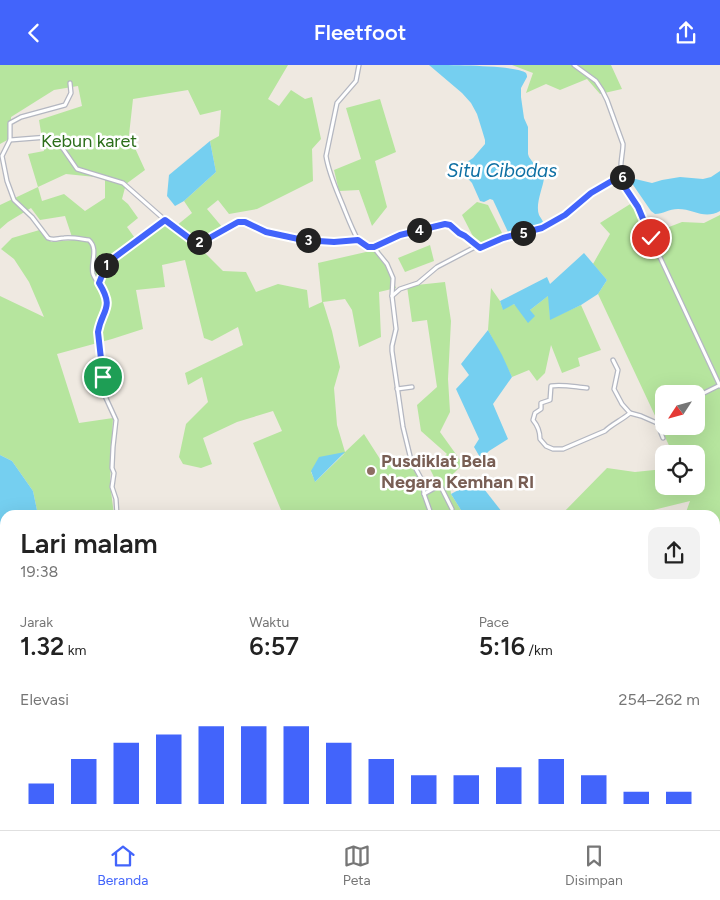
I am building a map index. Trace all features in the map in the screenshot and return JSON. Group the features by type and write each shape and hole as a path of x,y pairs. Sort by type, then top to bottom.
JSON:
{"street":[{"path":"359,65 356,81 336,103 326,156 352,231 358,240 368,247 374,247 400,235 445,224 450,225 480,248 485,247 503,238 542,228 565,215 591,193 622,175"},
{"path":"574,65 596,81 607,100 623,144 620,169 624,186 641,213 720,386 705,393"},
{"path":"70,83 70,93 65,105 21,117 10,123 10,140 2,156 7,181 14,200 32,217 48,238 52,240 72,238 92,242 94,247 93,273 103,290 107,303 106,312 99,325 98,332 105,396 116,420 112,487 117,510"},
{"path":"10,140 48,137 59,143 77,169 123,183 165,220 197,243 238,222 245,222 266,232 303,240 334,242 358,240"},
{"path":"99,283 107,263 165,220"},
{"path":"392,296 400,289 418,283 437,267 477,246"},
{"path":"374,247 387,264 393,278 392,296 396,329 392,351 403,427 410,460 423,482 424,494 430,510"},
{"path":"614,360 618,370 614,389 622,404 630,413 655,422"},
{"path":"587,388 559,384 551,386 550,400 541,403 542,409 535,413 533,420 540,432 540,439 546,447 563,449 605,431 630,413"},
{"path":"397,389 412,387"},
{"path":"424,494 440,485 452,509"}],"green space":[{"name":"Kebun karet","path":"0,65 288,65 268,99 279,106 291,90 305,99 312,97 321,139 312,149 313,181 257,209 229,214 218,200 207,209 223,228 197,245 223,271 246,272 256,292 278,284 307,290 309,308 322,302 318,263 379,249 396,288 379,292 381,337 359,347 352,310 345,299 323,302 340,367 334,388 337,425 345,452 364,434 380,459 408,456 424,491 438,485 430,469 447,454 421,431 417,405 437,387 427,320 412,322 407,286 445,282 451,321 448,379 450,412 440,432 463,464 449,478 451,494 461,510 281,510 253,443 282,431 273,411 237,422 203,438 212,464 201,468 183,464 179,457 186,424 208,402 202,377 188,385 185,373 243,345 238,327 212,341 204,338 185,260 162,265 165,287 136,290 143,329 57,354 79,423 113,418 110,483 113,510 37,510 33,491 12,461 0,455 0,296 44,317 29,282 14,259 1,249 12,238 43,229 51,242 73,240 65,216 40,220 31,208 0,229 0,205 38,187 28,154 44,151 39,120 82,106 78,86 54,90 11,117 11,138 0,144","holes":["188,90 200,115 221,110 219,136 210,141 216,172 184,201 192,213 176,226 163,218 137,241 127,227 138,218 122,199 126,184 145,170 129,135 133,99","66,174 105,178 105,198 85,211 64,194 42,201 38,187","345,453 315,482 311,472"]},
{"path":"512,65 611,65 622,89 600,94 587,79 560,90 546,84 526,93 533,73"},
{"path":"380,99 396,152 375,161 387,207 372,226 359,190 339,191 334,170 361,159 346,108"},
{"path":"635,201 656,232 682,222 704,223 720,215 720,510 687,510 690,501 653,510 566,510 607,468 635,472 655,470 655,495 705,495 705,445 669,445 664,435 705,435 705,385 655,385 655,416 598,294 607,280 593,264 610,234 600,223"},
{"path":"477,202 488,205 506,241 480,250 462,215"},
{"path":"430,245 434,261 405,272 398,258"},
{"path":"491,288 503,309 513,304 530,310 549,295 550,319 581,305 601,350 578,358 580,366 562,373 551,345 545,373 537,381 529,370 512,377 488,330"}],"water":[{"name":"Situ Cibodas","path":"429,65 509,68 526,73 527,77 521,88 521,97 524,118 528,127 528,154 544,178 538,206 539,215 543,222 539,225 508,232 493,200 480,201 472,183 459,169 473,158 485,144 477,114 471,103 462,93"},
{"path":"210,141 216,172 184,201 175,206 167,196 169,175"},
{"path":"720,171 720,211 709,214 678,209 655,214 629,179 652,183 680,177 703,179 711,177"},
{"path":"584,253 607,280 598,294 581,305 550,320 548,296 530,310 535,316 528,323 514,304 503,310 500,301 547,277 550,284"},
{"path":"488,330 512,377 493,404 508,439 489,451 481,459 474,447 479,439 456,389 469,375 461,364"},
{"path":"345,452 315,482 311,471 319,457"},
{"path":"0,455 12,461 33,491 37,510 0,510"},
{"path":"477,480 500,510 461,510 451,494"}],"place":[{"name":"Pusdiklat Bela Negara Kemhan RI","path":"371,471"}],"route":[{"path":"103,377 98,332 99,325 106,312 107,303 99,283 107,263 165,220 197,243 238,222 245,222 266,232 303,240 322,242 358,240 368,247 374,247 400,235 445,224 450,225 480,248 503,238 542,228 565,215 591,193 622,175 624,186 635,201 651,238"}]}
